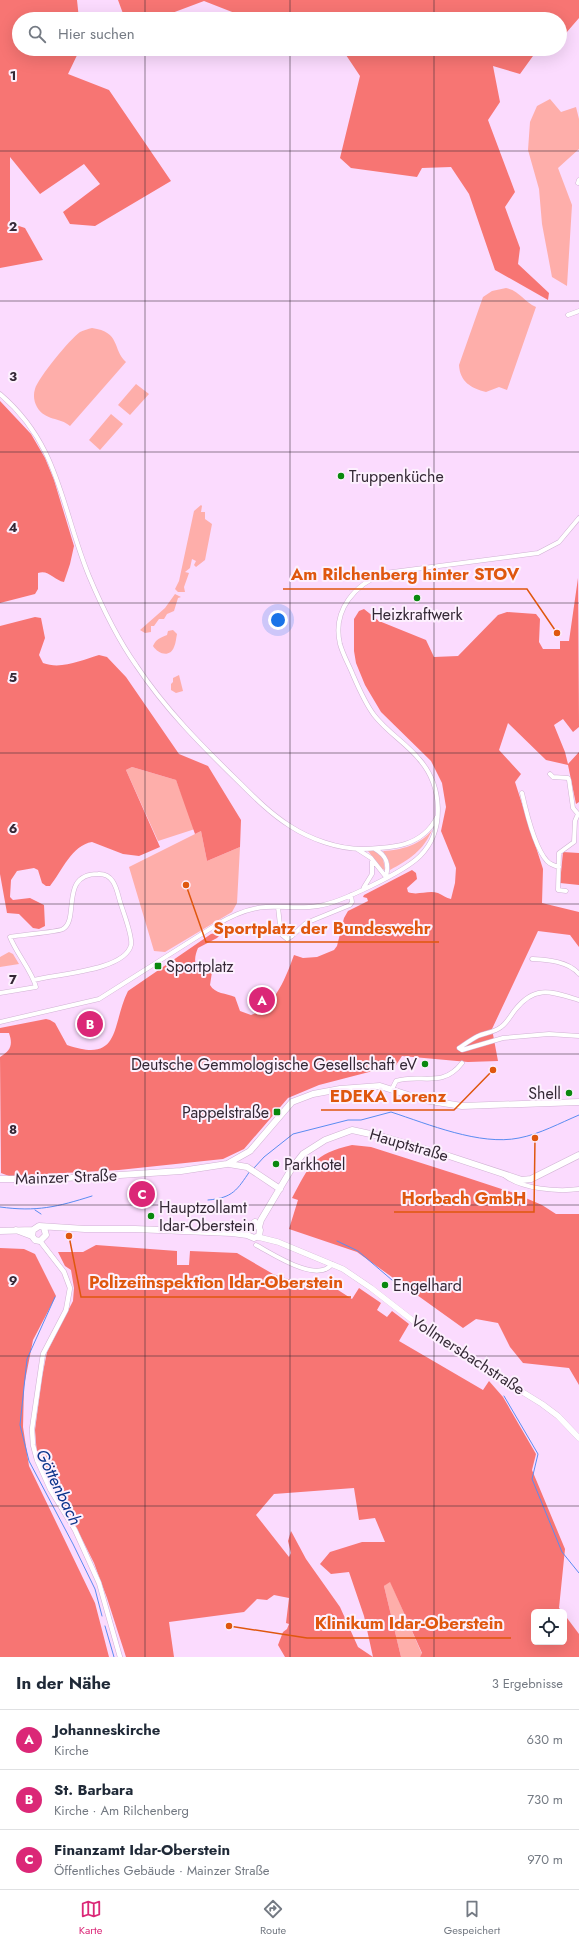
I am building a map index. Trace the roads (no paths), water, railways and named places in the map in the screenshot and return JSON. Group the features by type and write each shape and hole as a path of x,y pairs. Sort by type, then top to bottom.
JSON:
{"main road":[{"name":"Mainzer Straße","path":"0,1179 47,1179 142,1174 181,1171 227,1164 250,1151 284,1111 298,1099 323,1092 351,1088 374,1085 392,1089 424,1100 462,1106 579,1102"},
{"name":"Hauptstraße","path":"33,1233 38,1226 44,1235 62,1227 232,1233 247,1235 252,1238 259,1232 267,1210 295,1163 309,1149 333,1136 352,1130 398,1141 522,1180 531,1179 579,1154"},
{"path":"242,1165 250,1151"},
{"path":"227,1164 242,1165 280,1189"},
{"name":"Hauptstraße","path":"232,1233 250,1226 267,1210"},
{"path":"247,1235 250,1226 259,1232"},
{"path":"0,1231 16,1230 33,1233 35,1240 44,1235"},
{"name":"Vollmersbachstraße","path":"259,1232 278,1242 332,1264 365,1283 452,1349 542,1404 558,1416 579,1438"}],"street":[{"path":"568,315 579,311"},
{"path":"0,394 18,411 41,442 55,472 89,575 124,648 170,710 202,746 279,819 300,832 320,840 357,849 390,848 415,841 430,829 438,815"},
{"path":"0,1022 99,999 224,920 253,909 318,906 351,895 412,862 425,850 434,833 438,815 436,791 423,764 375,717 364,700 339,638 340,622 345,605 362,585 372,578 385,573 538,553 559,542 579,518"},
{"path":"550,774 553,777 568,778 569,780 572,808 578,814 574,821 574,842"},
{"path":"522,793 529,823 544,856 548,862 559,867"},
{"path":"574,842 579,844"},
{"path":"566,891 558,890 559,853 574,842"},
{"path":"357,849 371,858 386,877"},
{"path":"373,849 382,854 387,860 386,877"},
{"path":"362,889 372,874 373,866 371,858"},
{"path":"0,993 36,987 34,980 18,955 10,937 38,932 57,932 64,929 68,924 72,894 76,884 86,876 99,874 109,876 116,888 131,940 128,951 115,960 99,967 34,980"},
{"path":"278,907 281,934 287,938 292,936 306,923 350,905 352,902 351,895"},
{"path":"532,959 559,962 579,974"},
{"path":"579,1000 551,992 544,991 535,993 526,998 516,1008 502,1027 478,1036 459,1048 462,1050 503,1038 549,1034 579,1036"},
{"path":"392,1089 396,1081 407,1077 424,1080 442,1078 456,1071 462,1063"},
{"path":"502,1174 510,1180 545,1190 562,1192 579,1189"},
{"path":"44,1235 50,1252 68,1278 70,1295 66,1310 43,1354 32,1429 33,1446 37,1460 50,1489 75,1530 99,1583 120,1657"},
{"path":"256,1245 296,1265 315,1271 322,1271 329,1268 332,1264"}],"waterway":[{"path":"254,1168 264,1157 293,1134 348,1120 361,1120 391,1112 437,1128 471,1136 504,1140 535,1134 579,1115"},
{"path":"208,1200 223,1197 234,1192 250,1171"},
{"path":"0,1207 25,1209 47,1208 92,1196"},
{"name":"Göttenbach","path":"35,1210 41,1214"},
{"path":"337,1241 358,1251 399,1286"},
{"name":"Göttenbach","path":"55,1297 27,1359 20,1425 29,1461 95,1589 102,1616"},
{"path":"504,1396 538,1454 532,1479 562,1552 579,1573"},
{"name":"Göttenbach","path":"105,1626 114,1657"}],"place":[{"name":"Truppenküche","path":"341,476"},
{"name":"Heizkraftwerk","path":"417,598"},
{"name":"Am Rilchenberg hinter STOV","path":"557,633"},
{"name":"Sportplatz der Bundeswehr","path":"186,885"},
{"name":"Sportplatz","path":"158,966"},
{"name":"Johanneskirche","path":"262,1000"},
{"name":"St. Barbara","path":"90,1024"},
{"name":"Deutsche Gemmologische Gesellschaft eV","path":"425,1064"},
{"name":"EDEKA Lorenz","path":"493,1070"},
{"name":"Shell","path":"569,1093"},
{"name":"Pappelstraße","path":"277,1112"},
{"name":"Horbach GmbH","path":"535,1138"},
{"name":"Parkhotel","path":"276,1164"},
{"name":"Finanzamt Idar-Oberstein","path":"142,1194"},
{"name":"Hauptzollamt Idar-Oberstein","path":"151,1216"},
{"name":"Polizeiinspektion Idar-Oberstein","path":"69,1236"},
{"name":"Engelhard","path":"385,1285"},
{"name":"Klinikum Idar-Oberstein","path":"229,1626"}]}
